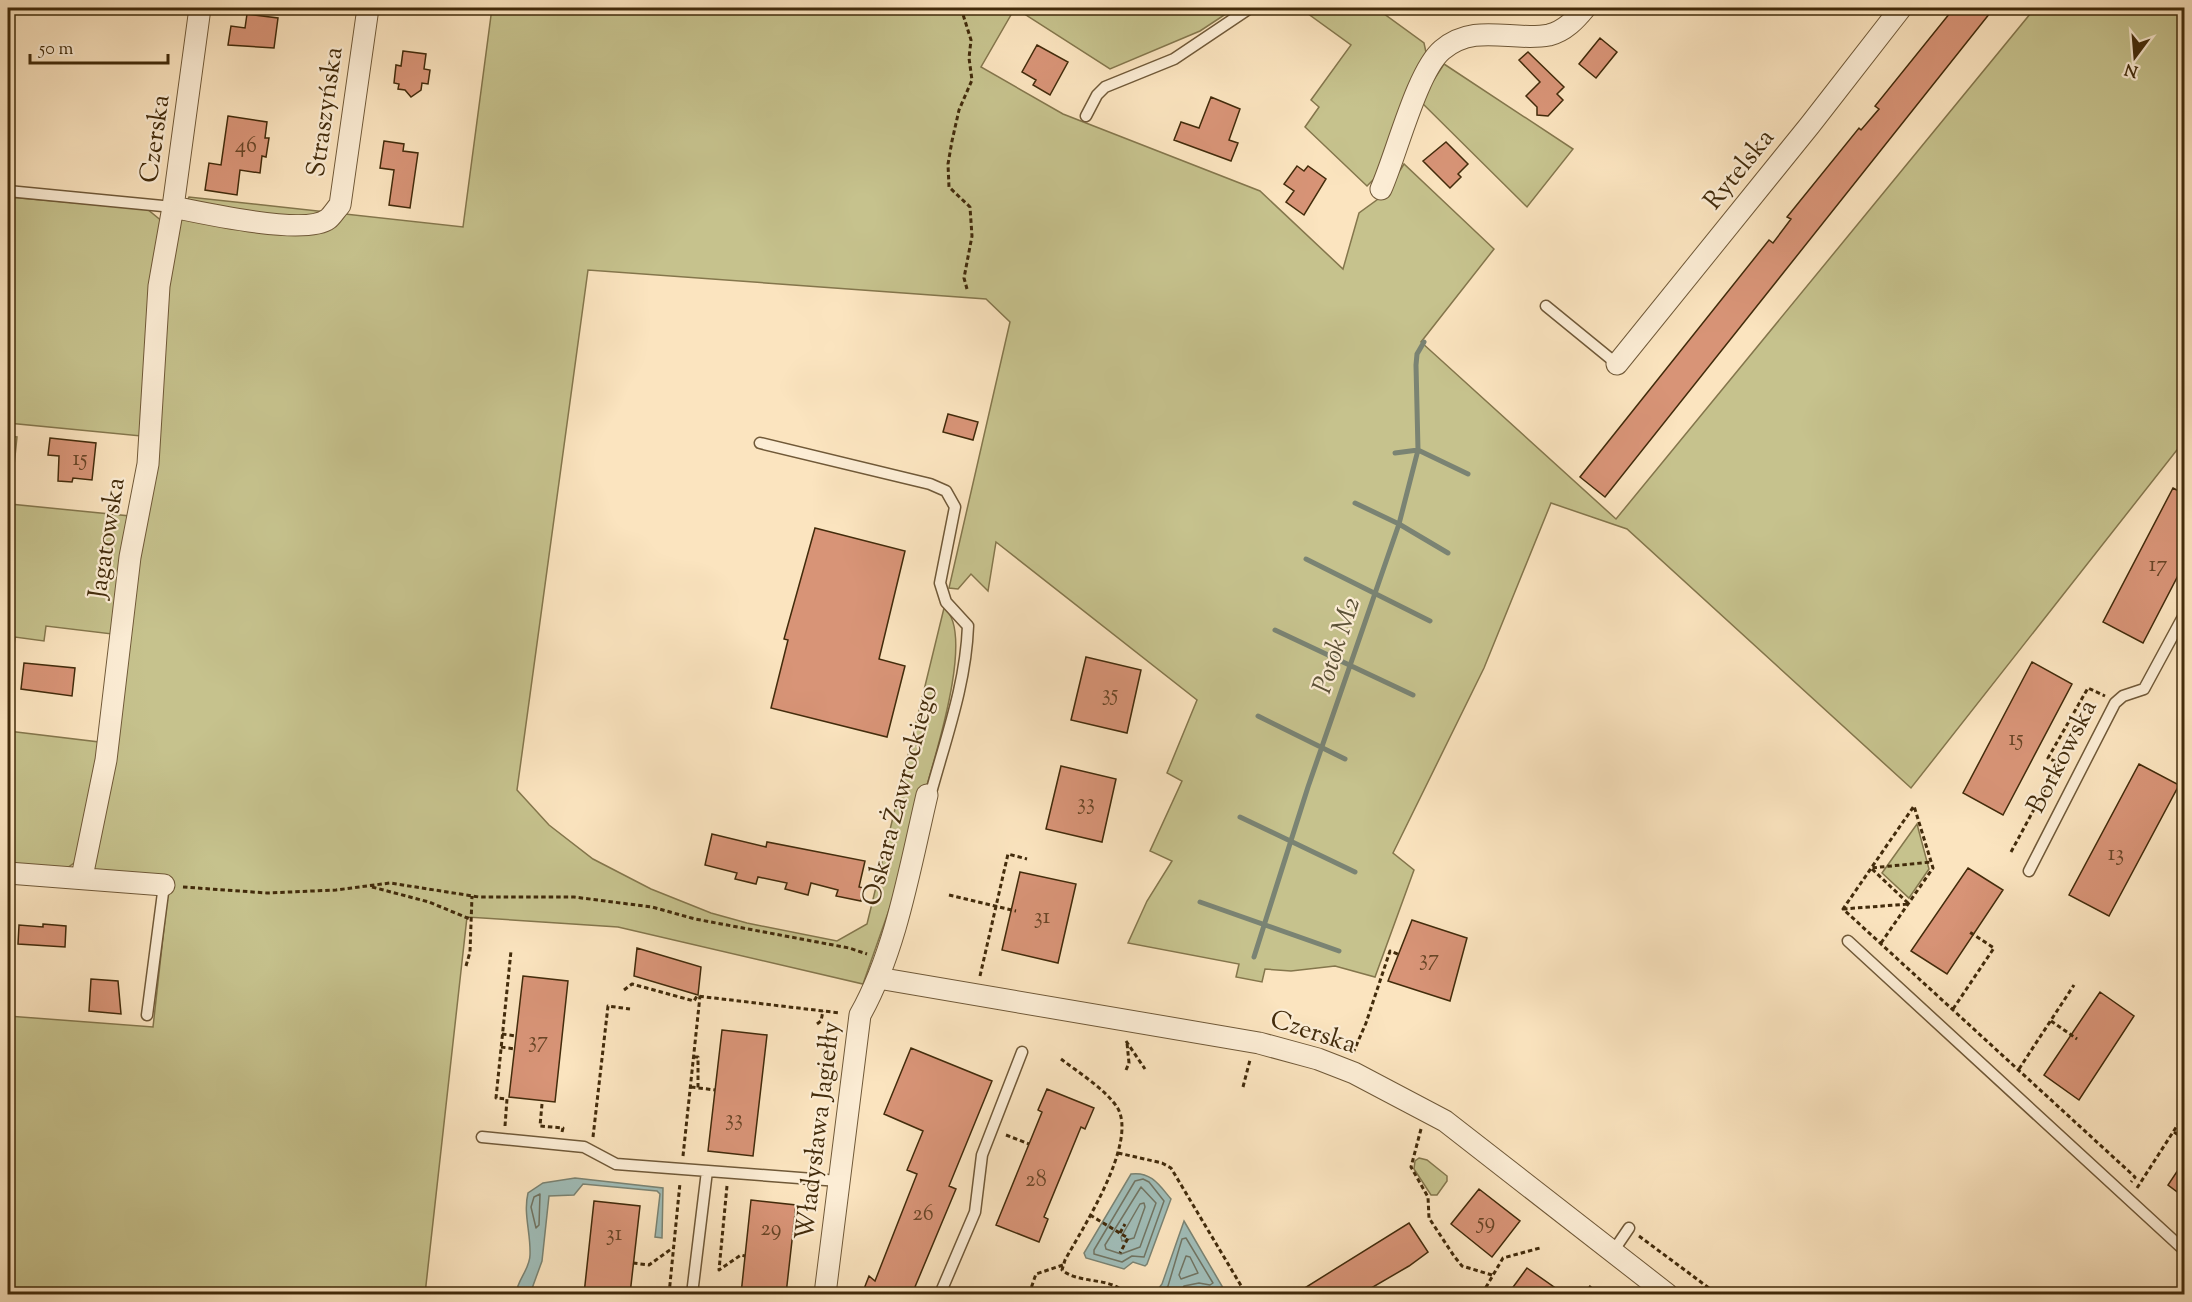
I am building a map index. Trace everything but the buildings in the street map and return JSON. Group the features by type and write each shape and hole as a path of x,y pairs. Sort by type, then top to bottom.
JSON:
{"street":[{"name":"Czerska","path":"173,207 200,8"},
{"name":"Straszyńska","path":"173,207 224,218 302,225 327,220 340,205 368,8"},
{"path":"1381,189 1417,91 1440,51 1459,39 1482,34 1549,34 1572,23 1585,8"},
{"name":"Rytelska","path":"1617,364 1810,125 1901,8"},
{"name":"Jagatowska","path":"82,877 106,760 130,557 148,464 159,286 173,207"},
{"name":"Oskara Żawrockiego","path":"878,978 907,882 927,795"},
{"path":"8,873 164,885"},
{"name":"Czerska","path":"878,978 1258,1043 1318,1059 1405,1098 1445,1121 1667,1294"},
{"name":"Władysława Jagiełły","path":"825,1294 860,1015 878,978"}],"lane":[{"path":"1086,116 1097,95 1105,87 1174,59 1250,8"},
{"path":"8,190 173,207"},
{"path":"1546,306 1617,364"},
{"name":"Oskara Żawrockiego","path":"760,443 930,484 945,491 955,507 940,583 946,602 968,626 967,654 954,713 932,789 927,795"},
{"name":"Borkowska","path":"2029,871 2115,703 2129,694 2144,689 2152,678 2184,615"},
{"path":"147,1016 164,885"},
{"path":"1848,941 2184,1250"},
{"path":"940,1294 975,1212 982,1155 1022,1052"},
{"path":"482,1137 584,1147 616,1164 839,1181"},
{"path":"693,1294 706,1171"},
{"path":"1612,1253 1629,1228"}],"path":[{"path":"961,8 971,40 969,58 972,80 959,110 948,164 950,187 970,207 972,236 964,278 967,289"},
{"path":"2011,852 2059,763 2048,758 2088,688 2107,697 2115,684 2129,694"},
{"path":"1843,909 1914,806 1933,868 1881,944"},
{"path":"979,979 1008,854 1027,859"},
{"path":"1871,868 1931,862"},
{"path":"1871,868 1909,904"},
{"path":"164,885 267,892 390,883 472,896 574,897 652,907 695,919 849,948"},
{"path":"370,886 429,902 470,919"},
{"path":"949,895 1016,911"},
{"path":"466,966 470,952 472,896"},
{"path":"1843,909 1909,904"},
{"path":"1843,909 2135,1177 2130,1183 2144,1197"},
{"path":"1953,1009 1994,948 1968,931"},
{"path":"982,941 987,942"},
{"path":"505,1126 507,1099 496,1098 511,951"},
{"path":"1352,1055 1366,1023 1390,951 1400,955"},
{"path":"624,990 632,984 693,1001 700,996 838,1013"},
{"path":"2019,1069 2074,985"},
{"path":"669,1294 700,996"},
{"path":"587,1138 592,1139 608,1006 630,1009"},
{"path":"817,1024 821,1021 823,1011"},
{"path":"2050,1021 2076,1039"},
{"path":"502,1034 516,1036"},
{"path":"1126,1041 1129,1063 1126,1070"},
{"path":"501,1047 515,1048"},
{"path":"694,1057 698,1057 698,1088"},
{"path":"1061,1059 1117,1108 1121,1122 1118,1153 1110,1179 1062,1270 1072,1278 1114,1284 1126,1294"},
{"path":"1243,1086 1249,1060 1254,1061"},
{"path":"691,1087 715,1090"},
{"path":"542,1104 540,1126 563,1128 562,1135 570,1136"},
{"path":"2136,1189 2184,1115"},
{"path":"1422,1128 1411,1167 1428,1197 1429,1218 1462,1266 1492,1275"},
{"path":"993,1129 1029,1144"},
{"path":"2174,1132 2184,1139"},
{"path":"1118,1153 1162,1163 1171,1168 1246,1294"},
{"path":"729,1172 719,1270 741,1255 745,1256"},
{"path":"1090,1215 1128,1238 1120,1253"},
{"path":"1120,1233 1125,1224"},
{"path":"1629,1228 1715,1293"},
{"path":"633,1263 649,1265 674,1247"},
{"path":"1482,1294 1503,1258 1540,1248"},
{"path":"1029,1294 1036,1274 1063,1265"},
{"path":"1585,1294 1591,1286"}],"shaded area":[{"path":"492,8 1015,8 981,67 1063,114 1260,191 1343,269 1359,213 1385,194 1404,164 1494,249 1421,342 1616,519 2035,8 2184,8 2184,441 1911,788 1627,529 1551,503 1484,668 1393,853 1414,870 1375,977 1335,966 1291,971 1265,969 1262,982 1236,977 1239,964 1128,943 1147,901 1172,861 1150,851 1182,781 1167,773 1197,700 996,542 988,591 971,574 958,589 949,588 1010,322 986,299 588,270 517,790 549,825 593,859 651,889 711,913 747,923 837,941 867,924 944,608 953,621 956,641 955,666 945,721 927,785 919,790 896,890 863,984 618,927 467,917 425,1294 8,1294 8,1016 153,1027 169,883 93,877 176,224 189,197 463,227"},
{"path":"1015,8 1235,8 1200,31 1110,69"},
{"path":"1300,8 1387,8 1383,13 1424,43 1427,57 1380,173 1367,186 1305,127 1319,107 1311,100 1351,45"},
{"path":"1444,64 1573,149 1527,207 1420,101"},
{"path":"8,197 147,209 163,222 141,436 8,423"},
{"path":"8,436 17,437 10,504 130,516 112,634 46,626 44,641 15,637 8,696"},
{"path":"8,731 99,742 81,858 67,868 8,865"},
{"path":"1917,824 1929,869 1909,898 1882,873"},
{"path":"1419,1158 1427,1160 1447,1176 1447,1181 1437,1195 1431,1195 1414,1169 1415,1161"}],"water":[{"path":"1131,1174 1150,1177 1171,1199 1147,1264 1145,1266 1133,1262 1124,1269 1086,1258 1084,1253"},
{"path":"575,1178 663,1188 662,1238 655,1237 660,1194 657,1191 583,1184 574,1195 549,1196 542,1261 530,1294 516,1294 529,1260 526,1208 528,1193 543,1183"},
{"path":"1184,1221 1225,1294 1199,1289 1182,1294 1154,1294 1162,1284"}],"waterway":[{"name":"Potok M2","path":"1254,957 1308,787 1399,524 1418,450 1416,365 1417,354 1424,342"},
{"path":"1395,453 1418,450 1468,474"},
{"path":"1355,503 1399,524 1448,553"},
{"path":"1306,559 1430,621"},
{"path":"1275,630 1413,695"},
{"path":"1258,716 1345,759"},
{"path":"1240,817 1355,872"},
{"path":"1200,902 1339,951"}]}
